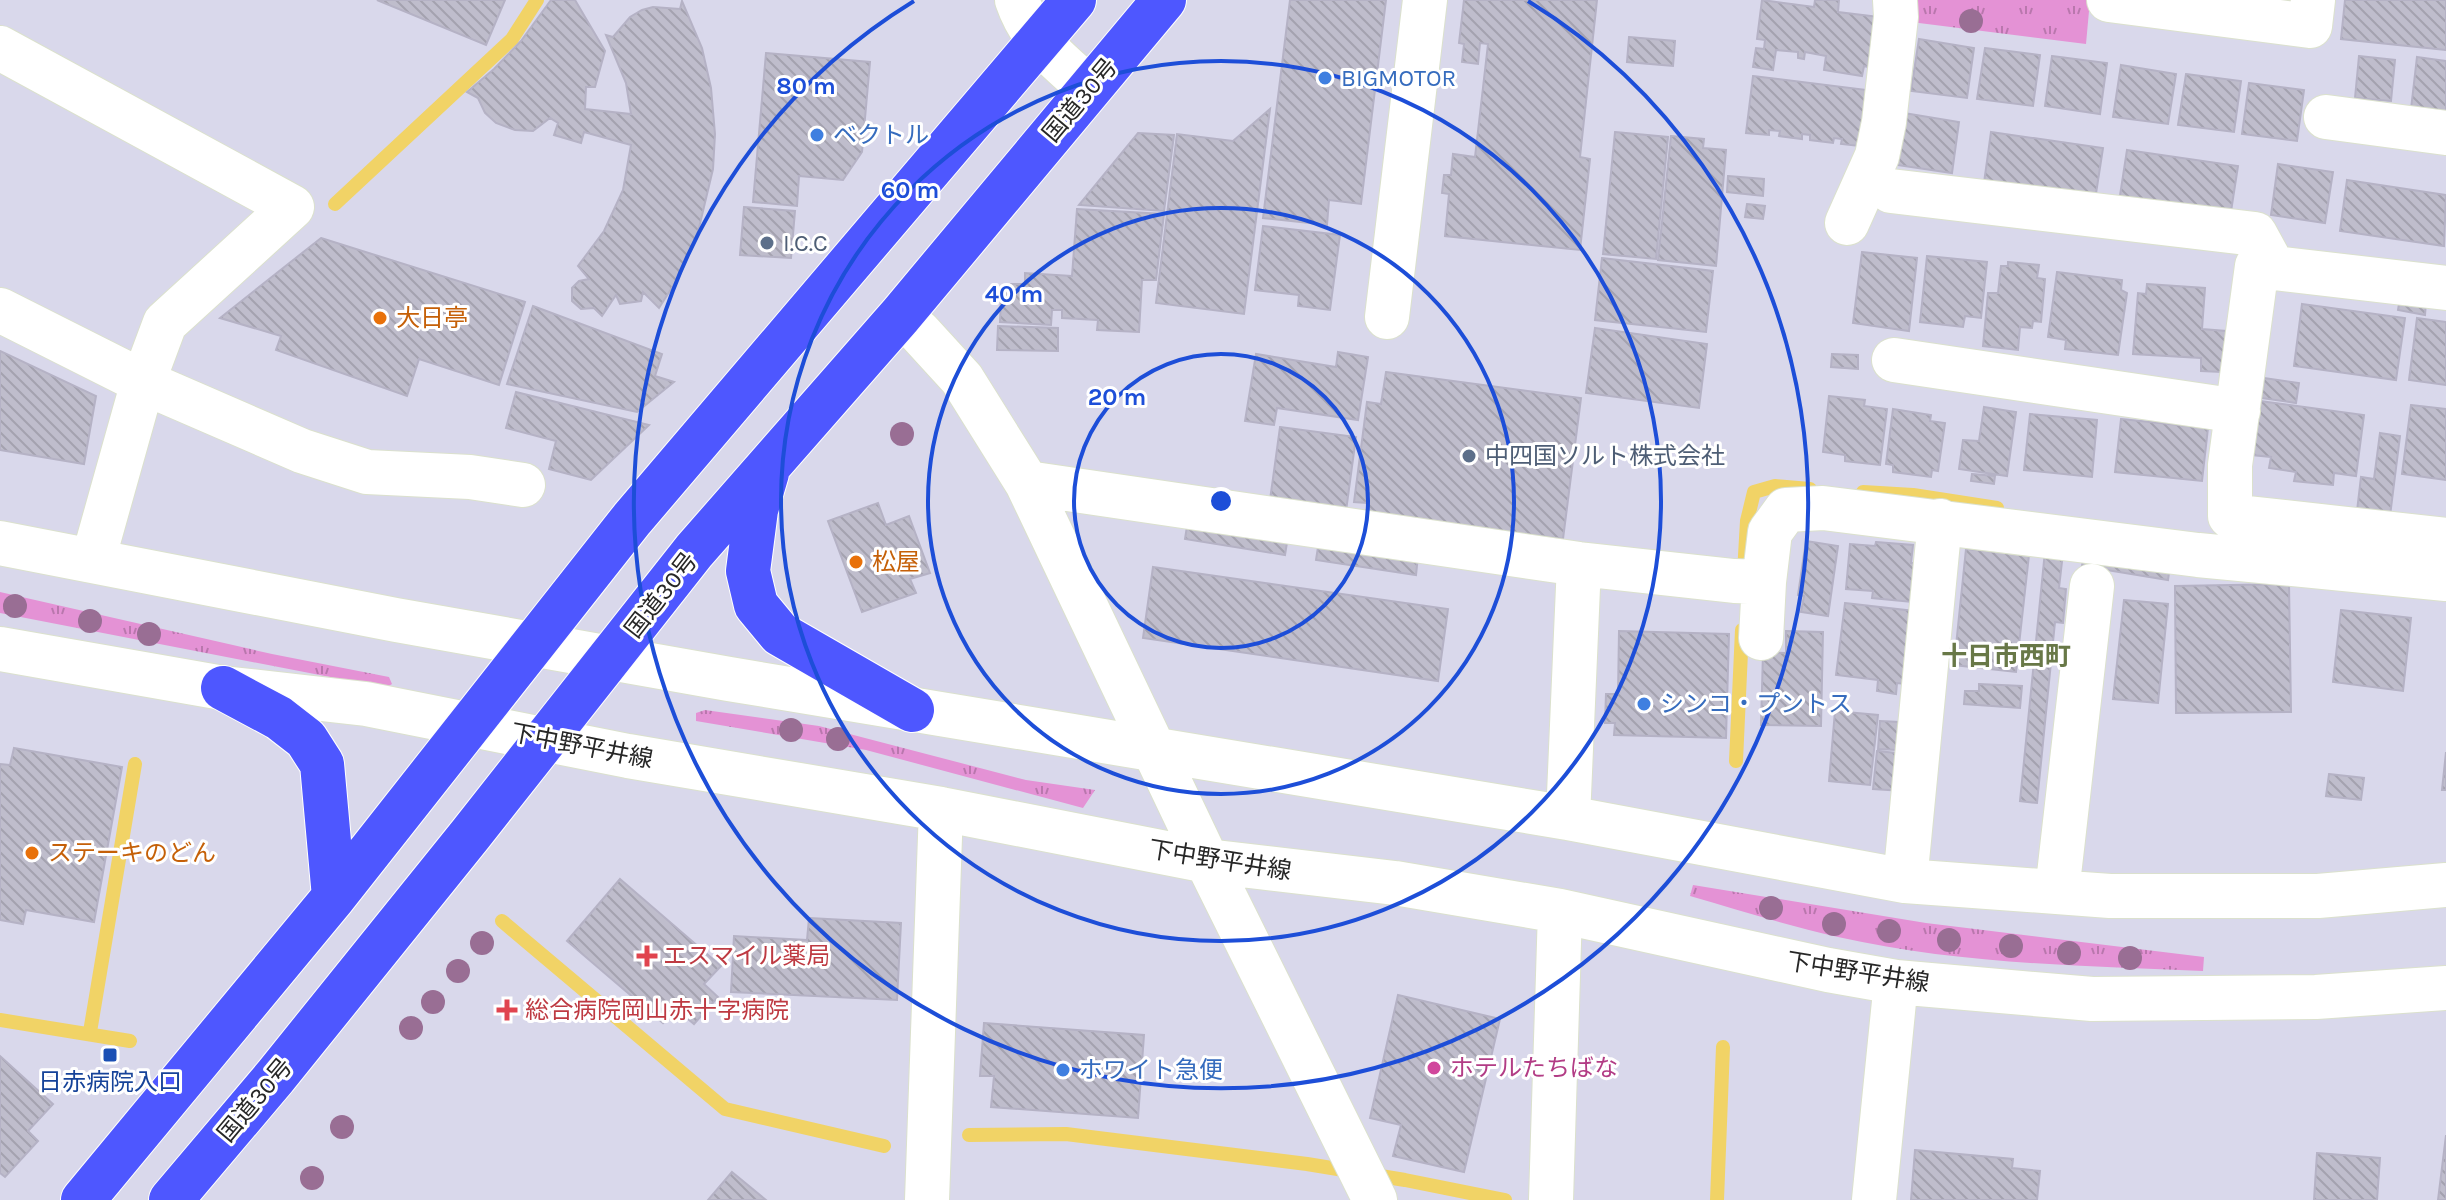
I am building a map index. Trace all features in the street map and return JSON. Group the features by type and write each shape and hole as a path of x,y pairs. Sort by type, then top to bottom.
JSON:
{"highway":[{"path":"83,1200 334,897 632,519 1074,0"},
{"name":"国道30号","path":"171,1200 275,1077 694,551 900,316 1164,0"},
{"path":"770,463 756,510 748,571 756,605 780,634 912,710"},
{"path":"223,688 279,718 306,739 322,764 334,897"}],"street":[{"path":"1017,0 1024,20 1038,42 1089,88"},
{"path":"1387,317 1425,0"},
{"path":"1847,223 1877,156 1886,107 1896,17 1895,0"},
{"path":"2109,0 2310,26 2313,0"},
{"path":"0,48 292,207 165,323 143,382 93,560"},
{"path":"2326,117 2446,133"},
{"path":"1891,191 2255,234 2273,267"},
{"path":"2446,288 2257,266 2230,465 2230,516 2446,540"},
{"path":"0,310 143,382 302,451 367,472 470,477 523,485"},
{"path":"900,316 962,379 1027,483 1207,861 1366,1182"},
{"path":"1894,360 2238,411"},
{"path":"1027,483 1579,564 1750,582"},
{"path":"1761,638 1750,582 1770,532 1786,510 1823,508 2198,555 2446,579"},
{"path":"1905,881 1940,521"},
{"path":"0,543 611,658 1156,752 1568,818 1905,881 2110,896 2318,896 2446,885"},
{"path":"1568,818 1579,564"},
{"path":"2057,892 2092,586"},
{"name":"下中野平井線","path":"0,649 223,688 366,704 1207,861 1395,883 1560,911 1896,982 2092,999 2316,997 2446,988"},
{"path":"927,1200 941,809"},
{"path":"1551,1199 1560,911"},
{"path":"1874,1200 1896,982"}],"green space":[{"path":"1910,0 2090,0 2086,44 1911,22"},
{"path":"0,592 272,654 389,677 392,684 387,687 361,683 0,613"},
{"path":"705,710 819,726 1026,780 1095,790 1083,808 866,750 696,721 696,713"},
{"path":"1693,885 1926,923 2204,957 2203,971 2020,962 1883,946 1801,928 1690,896"}],"building":[{"path":"377,0 505,0 486,45"},
{"path":"551,0 575,0 605,51 595,87 586,87 585,109 631,114 626,83 606,35 613,37 630,17 642,10 653,7 680,9 682,1 702,48 711,88 715,134 713,169 698,232 680,275 659,308 643,292 641,301 620,304 616,295 602,316 594,308 581,309 572,301 572,288 579,281 589,279 578,266 604,231 623,190 631,145 584,132 581,143 554,135 558,123 550,118 533,131 515,130 496,123 485,113 478,98 467,92 521,41"},
{"path":"1290,0 1386,0 1361,204 1329,200 1327,225 1263,218"},
{"path":"1464,0 1597,0 1580,157 1590,159 1580,250 1445,236 1449,194 1442,193 1444,175 1451,175 1453,154 1475,157 1488,44 1480,43 1478,64 1462,62 1464,44 1459,43"},
{"path":"1762,0 1814,7 1815,0 1839,0 1838,12 1880,17 1874,60 1869,59 1862,76 1824,70 1826,56 1805,52 1804,59 1798,58 1798,52 1776,50 1773,70 1753,67 1756,48 1764,49 1765,40 1757,39"},
{"path":"2345,0 2446,0 2446,50 2341,39"},
{"path":"1629,37 1675,41 1673,66 1627,62"},
{"path":"1919,39 1974,48 1967,98 1911,91"},
{"path":"1985,48 2040,55 2033,106 1977,99"},
{"path":"766,53 870,62 862,152 843,180 799,176 797,206 753,202"},
{"path":"2052,56 2107,63 2100,114 2045,106"},
{"path":"2359,56 2395,60 2391,101 2355,98"},
{"path":"2417,57 2446,61 2446,113 2411,109"},
{"path":"2121,65 2176,74 2168,124 2113,117"},
{"path":"2186,74 2241,81 2234,132 2178,125"},
{"path":"1753,76 1875,91 1868,147 1841,144 1842,139 1834,138 1833,143 1810,140 1810,135 1802,134 1802,139 1779,136 1780,131 1769,130 1769,135 1746,133"},
{"path":"2249,83 2304,90 2297,141 2242,134"},
{"path":"1270,109 1244,314 1156,303 1177,134 1233,141"},
{"path":"1904,113 1959,122 1952,173 1897,165"},
{"path":"1615,132 1668,137 1656,259 1603,254"},
{"path":"1991,132 2103,148 2095,200 1984,183"},
{"path":"1138,133 1174,135 1164,211 1079,205"},
{"path":"1671,136 1704,139 1703,148 1726,150 1716,266 1658,260"},
{"path":"2127,150 2238,166 2230,218 2119,202"},
{"path":"2278,164 2333,172 2325,223 2271,215"},
{"path":"1728,176 1764,179 1763,196 1727,192"},
{"path":"2347,180 2446,195 2444,246 2340,231"},
{"path":"1747,204 1765,206 1763,219 1745,217"},
{"path":"744,207 795,211 791,258 740,255"},
{"path":"1077,209 1164,214 1156,280 1142,280 1139,332 1097,330 1098,320 1062,318 1062,310 1052,310 1051,325 1000,322 1001,295 1011,284 1025,284 1025,273 1072,276"},
{"path":"1263,226 1340,235 1330,310 1298,306 1299,295 1255,290"},
{"path":"321,238 525,302 499,385 419,359 407,396 276,350 281,336 220,318"},
{"path":"1862,252 1917,258 1909,331 1853,323"},
{"path":"1927,256 1987,262 1981,318 1965,316 1963,327 1920,322"},
{"path":"1602,258 1713,271 1706,332 1595,320"},
{"path":"2008,262 2039,265 2037,278 2045,279 2041,322 2033,321 2032,328 2020,327 2018,350 1983,346 1988,293 1998,293 2001,266 2008,266"},
{"path":"2057,272 2122,280 2121,290 2127,293 2118,355 2065,349 2066,340 2048,337"},
{"path":"2147,284 2205,288 2202,329 2226,331 2222,372 2201,371 2201,358 2133,354 2138,293 2146,294"},
{"path":"2400,298 2426,302 2425,315 2398,310"},
{"path":"2302,304 2405,318 2396,380 2294,366"},
{"path":"533,306 662,354 655,376 674,382 637,412 507,384"},
{"path":"2417,318 2446,322 2446,385 2409,380"},
{"path":"998,326 1058,328 1058,351 997,350"},
{"path":"1595,328 1707,344 1699,408 1586,393"},
{"path":"0,351 96,396 84,464 0,450"},
{"path":"1338,352 1368,357 1358,420 1277,408 1274,425 1245,421 1256,354 1336,367"},
{"path":"1832,354 1858,355 1858,369 1831,367"},
{"path":"1386,372 1581,398 1563,539 1366,514 1368,503 1354,502 1367,402 1381,404"},
{"path":"2264,378 2299,383 2296,403 2261,398"},
{"path":"516,392 649,425 591,480 549,469 556,441 506,428"},
{"path":"1829,396 1865,400 1864,406 1887,409 1880,465 1845,461 1845,455 1823,452"},
{"path":"2260,401 2364,415 2356,476 2334,473 2333,485 2294,481 2296,472 2269,468 2271,457 2252,455"},
{"path":"2411,405 2446,409 2446,480 2402,474"},
{"path":"1984,407 2016,412 2007,476 1959,469 1963,440 1979,441"},
{"path":"1893,409 1931,415 1930,421 1945,423 1938,471 1932,470 1931,477 1893,472 1893,465 1886,464"},
{"path":"2030,414 2097,420 2092,477 2024,470"},
{"path":"2121,419 2208,428 2202,481 2115,472"},
{"path":"1280,427 1356,437 1346,511 1270,500"},
{"path":"2380,433 2400,436 2390,516 2357,511 2361,477 2374,479"},
{"path":"1972,474 1995,476 1994,484 1971,481"},
{"path":"878,503 886,525 909,516 930,573 910,579 916,593 862,612 828,521"},
{"path":"1188,520 1288,536 1285,555 1185,539"},
{"path":"1319,541 1418,556 1416,575 1316,560"},
{"path":"1806,541 1838,546 1828,616 1801,612 1804,596 1798,595"},
{"path":"1876,542 1913,545 1912,602 1872,598 1873,591 1846,589 1850,544 1875,546"},
{"path":"1966,549 2029,555 2016,672 1954,665"},
{"path":"2045,551 2063,553 2059,588 2066,589 2063,623 2055,622 2037,803 2020,801"},
{"path":"2084,552 2170,566 2168,580 2082,566"},
{"path":"1153,567 1448,609 1438,681 1143,638"},
{"path":"2289,584 2291,712 2176,713 2175,586"},
{"path":"2124,600 2168,604 2158,703 2113,699"},
{"path":"1845,603 1914,611 1905,684 1897,683 1896,694 1877,691 1878,680 1836,675"},
{"path":"2341,610 2411,618 2403,691 2333,682"},
{"path":"1619,631 1729,634 1726,738 1614,735 1615,723 1605,723 1606,694 1618,694"},
{"path":"1786,631 1823,632 1821,726 1761,725 1763,652 1786,653"},
{"path":"1979,684 2022,686 2020,708 1964,704 1965,691 1979,691"},
{"path":"1835,711 1878,715 1870,785 1829,781"},
{"path":"1880,721 1899,722 1897,750 1878,749"},
{"path":"14,748 122,767 94,922 26,910 23,924 0,920 0,764 10,765"},
{"path":"1877,751 1906,754 1903,791 1873,789"},
{"path":"2446,752 2446,790 2442,790"},
{"path":"2329,774 2364,778 2361,800 2326,796"},
{"path":"620,879 721,966 704,984 718,997 694,1024 676,1009 663,1023 567,941"},
{"path":"809,918 901,923 897,1000 731,992 734,936 807,940"},
{"path":"1398,995 1500,1019 1464,1172 1393,1156 1401,1125 1370,1118"},
{"path":"984,1023 1144,1035 1138,1118 991,1107 994,1076 980,1076"},
{"path":"0,1056 53,1104 28,1131 38,1141 5,1177 0,1173"},
{"path":"2446,1135 2446,1200 2438,1200"},
{"path":"1915,1150 2013,1159 2012,1168 2040,1171 2037,1200 1911,1200"},
{"path":"2317,1153 2380,1158 2377,1200 2314,1200"},
{"path":"732,1172 766,1200 708,1200"}],"waterway":[{"path":"335,204 512,39 537,0"},
{"path":"1744,573 1747,521 1754,492 1775,486 1810,489"},
{"path":"1863,492 1913,495 1997,508"},
{"path":"1736,761 1742,630"},
{"path":"90,1032 135,764"},
{"path":"502,921 725,1109 884,1146"},
{"path":"0,1020 130,1041"},
{"path":"1717,1200 1723,1047"},
{"path":"969,1135 1066,1134 1307,1164 1505,1200"}],"place":[{"name":"BIGMOTOR","path":"1325,78"},
{"name":"ベクトル","path":"817,135"},
{"name":"I.C.C","path":"767,243"},
{"name":"大日亭","path":"380,318"},
{"name":"中四国ソルト株式会社","path":"1469,456"},
{"name":"松屋","path":"856,562"},
{"name":"シンコ・プントス","path":"1644,704"},
{"name":"ステーキのどん","path":"32,853"},
{"name":"エスマイル薬局","path":"647,956"},
{"name":"総合病院岡山赤十字病院","path":"507,1010"},
{"name":"日赤病院入口","path":"110,1055"},
{"name":"ホテルたちばな","path":"1434,1068"},
{"name":"ホワイト急便","path":"1063,1070"}],"district":[{"name":"十日市西町","path":"2006,656"}]}
